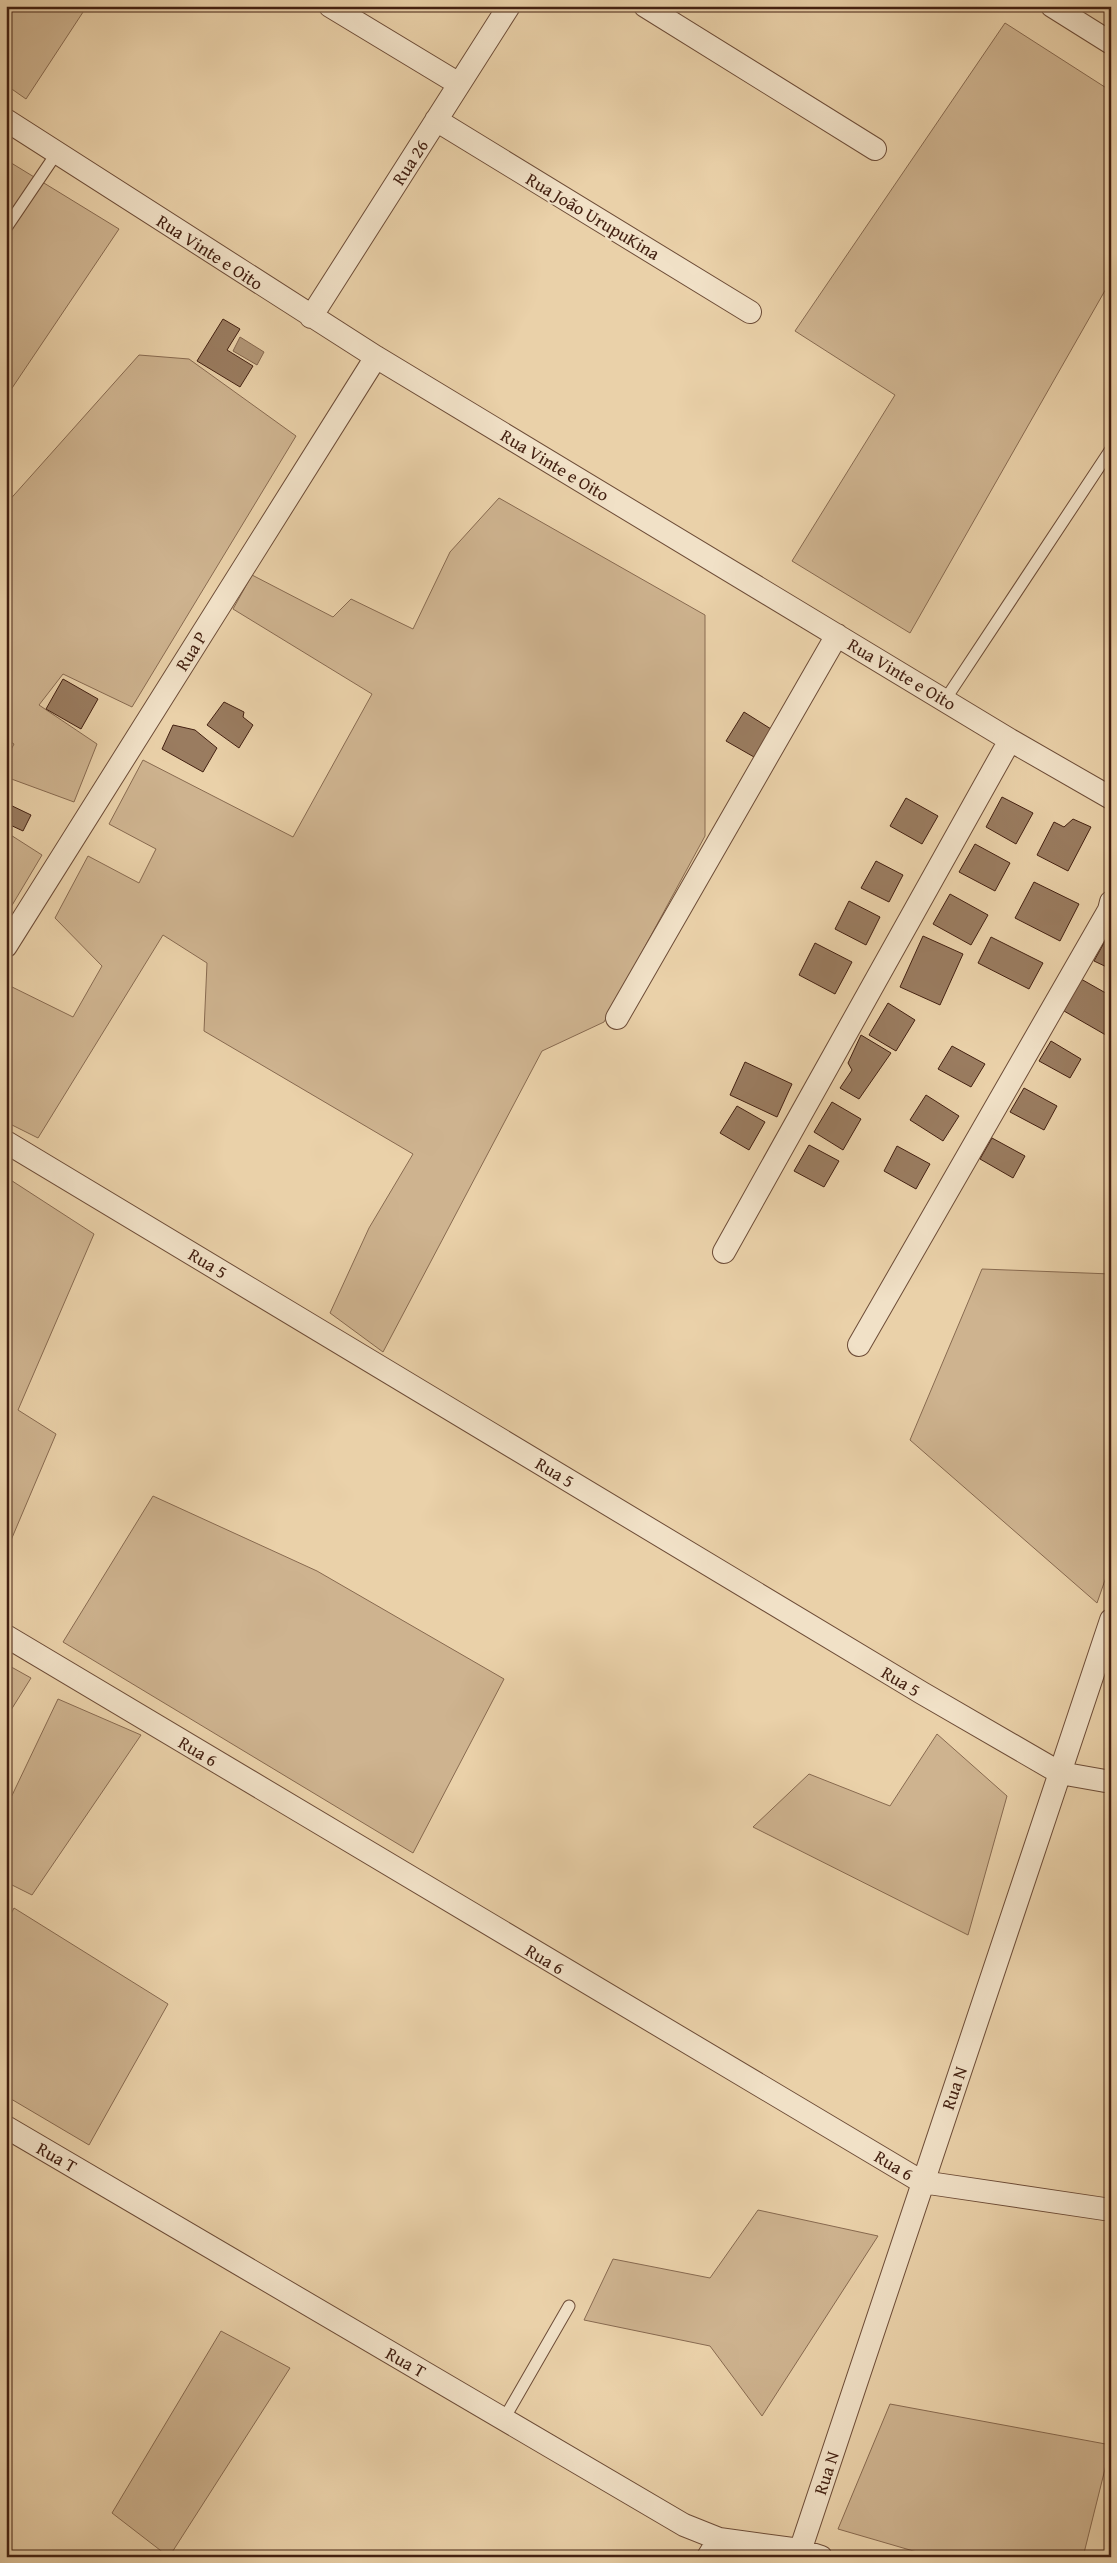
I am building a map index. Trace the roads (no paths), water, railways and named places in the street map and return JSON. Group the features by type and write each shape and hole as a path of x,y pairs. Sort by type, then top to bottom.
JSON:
{"street":[{"path":"330,6 459,84"},
{"name":"Rua 26","path":"311,317 509,6"},
{"path":"645,6 875,149"},
{"path":"1052,6 1111,43"},
{"name":"Rua Vinte e Oito","path":"6,120 56,154 376,357 1010,740 1111,798"},
{"name":"Rua João UrupuKina","path":"436,120 750,312"},
{"name":"Rua P","path":"6,946 376,357"},
{"path":"618,1018 837,635"},
{"path":"724,1252 1010,740"},
{"path":"859,1345 1110,907"},
{"name":"Rua 5","path":"6,1142 922,1693 1060,1773 1111,1782"},
{"name":"Rua N","path":"807,2555 922,2182 1111,1620"},
{"name":"Rua 6","path":"6,1636 922,2182 1111,2210"},
{"name":"Rua T","path":"6,2127 684,2525 714,2548 807,2555"}],"lane":[{"path":"6,228 56,154"},
{"path":"945,700 1111,449"},
{"path":"504,2419 569,2306"}]}
